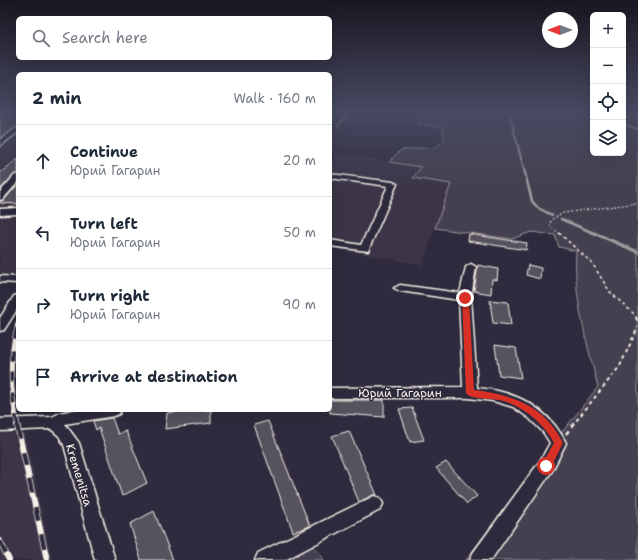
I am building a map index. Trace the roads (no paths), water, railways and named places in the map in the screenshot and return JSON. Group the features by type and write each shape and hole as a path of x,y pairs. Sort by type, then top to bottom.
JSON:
{"street":[{"path":"0,144 8,137"},
{"path":"332,176 393,184 364,249 332,243"},
{"path":"0,197 16,179"},
{"path":"0,212 16,211"},
{"path":"470,393 465,298 471,267"},
{"path":"0,279 16,280"},
{"path":"400,288 465,298"},
{"path":"0,327 16,302"},
{"name":"Юрий Гагарин","path":"332,393 470,393 501,397 517,403 535,414 553,431 558,443 546,466 480,560"},
{"path":"0,425 95,412"},
{"name":"Kremenitsa","path":"67,415 64,432 71,443 105,560"},
{"path":"265,560 374,504"}],"waterway":[{"path":"516,137 523,166"},
{"path":"523,165 532,201 538,208 552,215"},
{"path":"561,219 596,234"},
{"path":"594,233 638,252"}],"railway":[{"path":"16,333 11,362 11,375 13,400 18,426"},
{"path":"17,425 47,560"},
{"path":"0,541 9,560"}]}
